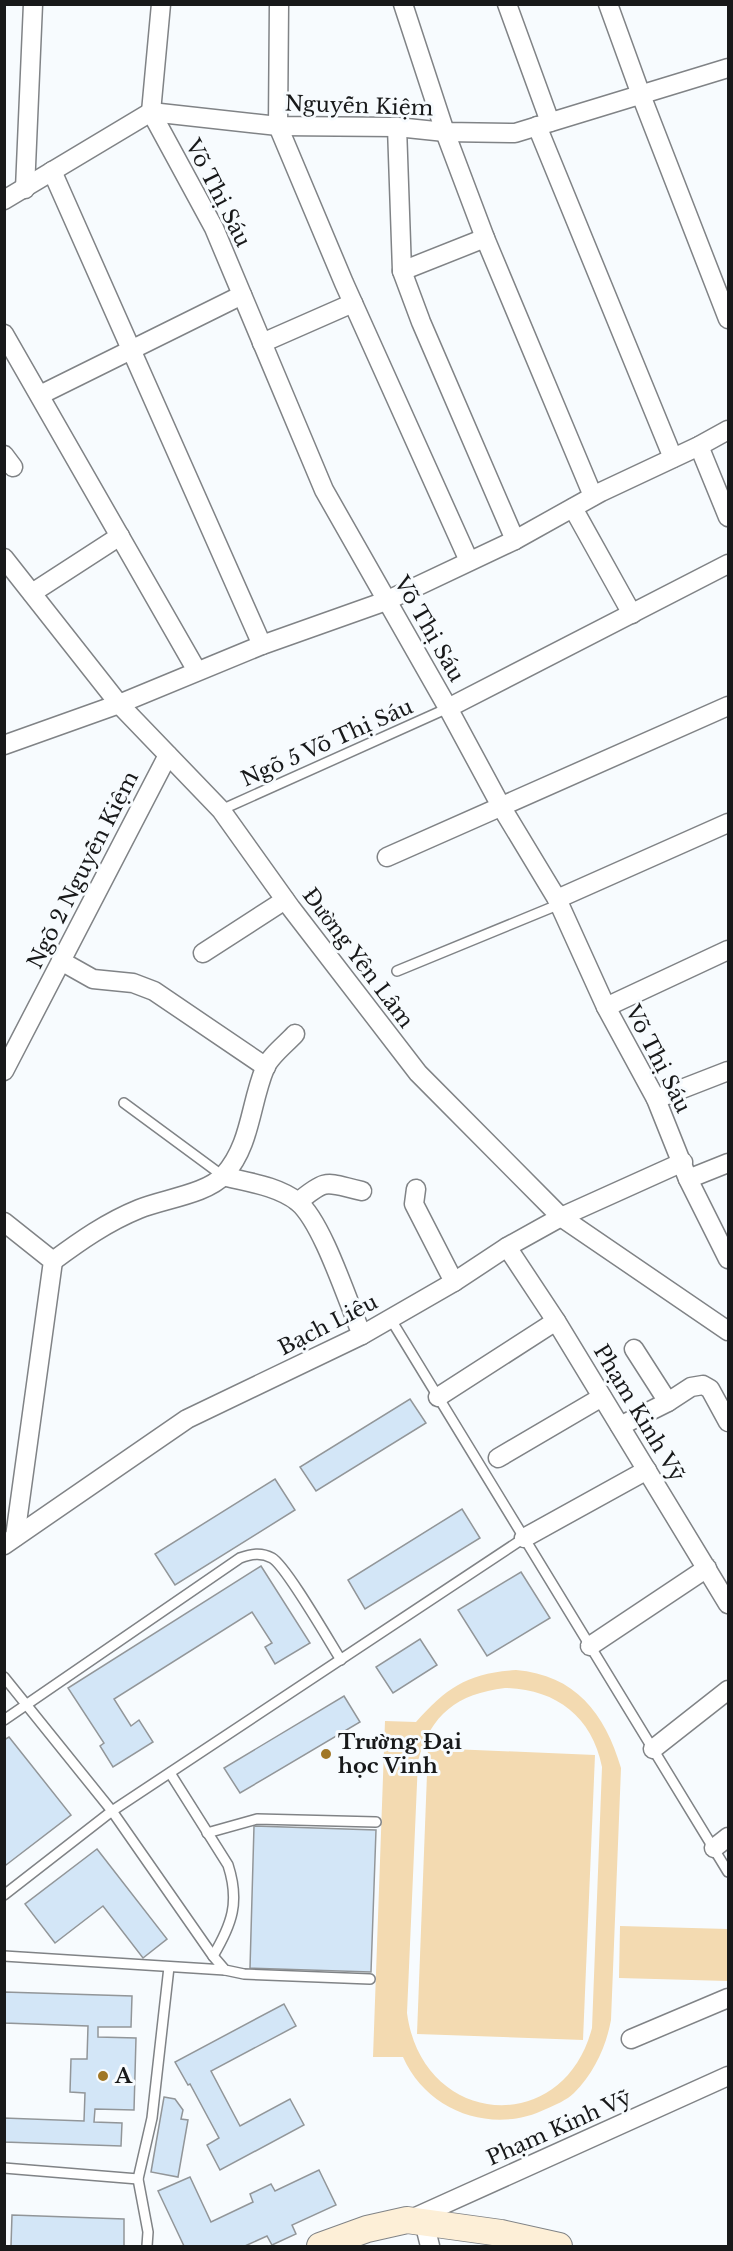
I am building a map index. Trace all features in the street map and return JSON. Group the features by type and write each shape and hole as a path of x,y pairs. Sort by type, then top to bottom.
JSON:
{"street":[{"path":"25,189 33,4"},
{"path":"4,200 151,112 160,4"},
{"path":"279,4 278,126 353,303 469,561"},
{"path":"403,4 445,132 485,238 593,496"},
{"path":"507,4 543,124 673,458"},
{"path":"608,4 641,95 729,319"},
{"name":"Nguyễn Kiệm","path":"151,112 278,126 397,127 445,132 515,133 729,68"},
{"name":"Võ Thị Sáu","path":"151,112 214,228 324,490 502,808 558,901 606,1007 656,1099 685,1171 729,1259"},
{"path":"397,127 402,271 421,322 515,540"},
{"path":"52,171 262,645"},
{"path":"402,271 485,238"},
{"path":"40,395 242,295"},
{"path":"262,343 353,303"},
{"path":"4,333 197,671"},
{"path":"4,745 119,704 262,645 386,601 515,540 593,496 729,430"},
{"path":"699,446 729,518"},
{"path":"573,508 632,614"},
{"path":"32,593 120,536"},
{"name":"Đường Yên Lâm","path":"4,558 119,704 221,810 285,900 418,1073 561,1218 729,1331"},
{"path":"448,708 729,564"},
{"path":"387,857 729,706"},
{"name":"Ngõ 2 Nguyễn Kiệm","path":"4,1071 168,754"},
{"path":"558,901 729,823"},
{"path":"203,952 285,900"},
{"path":"606,1007 729,950"},
{"path":"61,961 93,979 133,983 154,991 266,1067"},
{"path":"10,1541 53,1261 112,1221 140,1208 199,1190 223,1176 245,1140 266,1067 295,1034"},
{"path":"656,1099 729,1071"},
{"name":"Bạch Liêu","path":"10,1541 187,1419 362,1335 561,1218 685,1171 729,1163"},
{"path":"223,1176 279,1191 298,1202 315,1222 362,1335"},
{"path":"298,1202 319,1185 326,1183 362,1191"},
{"path":"416,1189 414,1204 454,1282"},
{"path":"6,1224 53,1261"},
{"name":"Phạm Kinh Vỹ","path":"507,1248 556,1321 729,1604"},
{"path":"438,1397 556,1321"},
{"path":"634,1349 668,1402"},
{"path":"620,1426 668,1402 691,1387 702,1385 710,1389 729,1422"},
{"path":"498,1458 602,1397"},
{"path":"525,1538 647,1470"},
{"path":"590,1646 706,1568"},
{"path":"653,1749 729,1690"},
{"path":"631,2038 729,1998"},
{"name":"Phạm Kinh Vỹ","path":"415,2221 729,2076"},
{"path":"415,2221 430,2247"},
{"path":"320,2247 367,2229 415,2221 501,2233 559,2247"}],"lane":[{"name":"Ngõ 5 Võ Thị Sáu","path":"221,810 448,708"},
{"path":"397,971 558,901"},
{"path":"124,1103 223,1176"},
{"path":"390,1318 653,1749 721,1842 729,1872"},
{"path":"4,1895 112,1811 525,1538"},
{"path":"4,1720 249,1554 261,1554 278,1563 341,1660"},
{"path":"4,1677 112,1811 225,1970"},
{"path":"170,1773 228,1864 233,1879 234,1895 228,1931 213,1956"},
{"path":"207,1833 257,1819 376,1822"},
{"path":"4,1956 225,1970 244,1974 370,1979"},
{"path":"147,2247 148,2232 138,2179 152,2118 169,1966"},
{"path":"4,2168 138,2179"}],"shaded area":[{"path":"516,1670 537,1673 571,1689 585,1700 606,1730 621,1768 611,2020 606,2040 593,2068 571,2096 553,2106 526,2116 505,2120 464,2113 445,2104 428,2092 414,2076 403,2057 373,2057 385,1721 416,1722 438,1700 460,1684 484,1674","holes":["505,1688 523,1690 555,1700 569,1709 590,1733 602,1767 592,2028 576,2064 553,2089 525,2102 494,2105 464,2097 438,2079 418,2051 407,2013 418,1761 430,1731 448,1709 473,1695 488,1691"]},
{"path":"428,1748 595,1755 583,2040 417,2034"},
{"path":"620,1926 728,1929 728,1981 619,1978"}],"building":[{"path":"410,1399 426,1423 316,1491 300,1467"},
{"path":"275,1479 295,1510 175,1585 155,1554"},
{"path":"462,1509 480,1538 365,1609 348,1580"},
{"path":"261,1566 310,1643 275,1664 265,1647 272,1643 252,1612 114,1699 131,1726 139,1720 153,1742 113,1767 100,1746 104,1743 68,1688"},
{"path":"521,1572 550,1618 487,1656 458,1610"},
{"path":"420,1639 437,1665 393,1693 376,1667"},
{"path":"344,1696 360,1722 240,1793 224,1768"},
{"path":"9,1737 71,1815 6,1865 4,1862 4,1740"},
{"path":"254,1826 376,1830 371,1972 250,1968"},
{"path":"97,1849 167,1939 143,1958 103,1906 55,1943 25,1904"},
{"name":"A","path":"4,1992 132,1996 131,2027 98,2027 98,2037 136,2038 134,2110 95,2109 94,2122 122,2123 121,2146 4,2142 4,2118 84,2121 85,2093 70,2092 71,2059 87,2059 88,2026 4,2023"},
{"path":"284,2004 296,2026 211,2071 240,2126 290,2099 304,2125 220,2170 207,2145 219,2138 190,2084 188,2085 175,2062"},
{"path":"164,2097 175,2099 183,2110 181,2119 188,2120 178,2177 151,2172"},
{"path":"319,2170 336,2205 292,2225 296,2234 272,2245 267,2236 245,2246 184,2246 158,2191 190,2177 211,2222 253,2202 250,2194 271,2184 275,2191"},
{"path":"12,2215 124,2219 124,2246 11,2246"}],"place":[{"name":"Trường Đại học Vinh","path":"326,1754"},
{"name":"A","path":"103,2076"}]}
